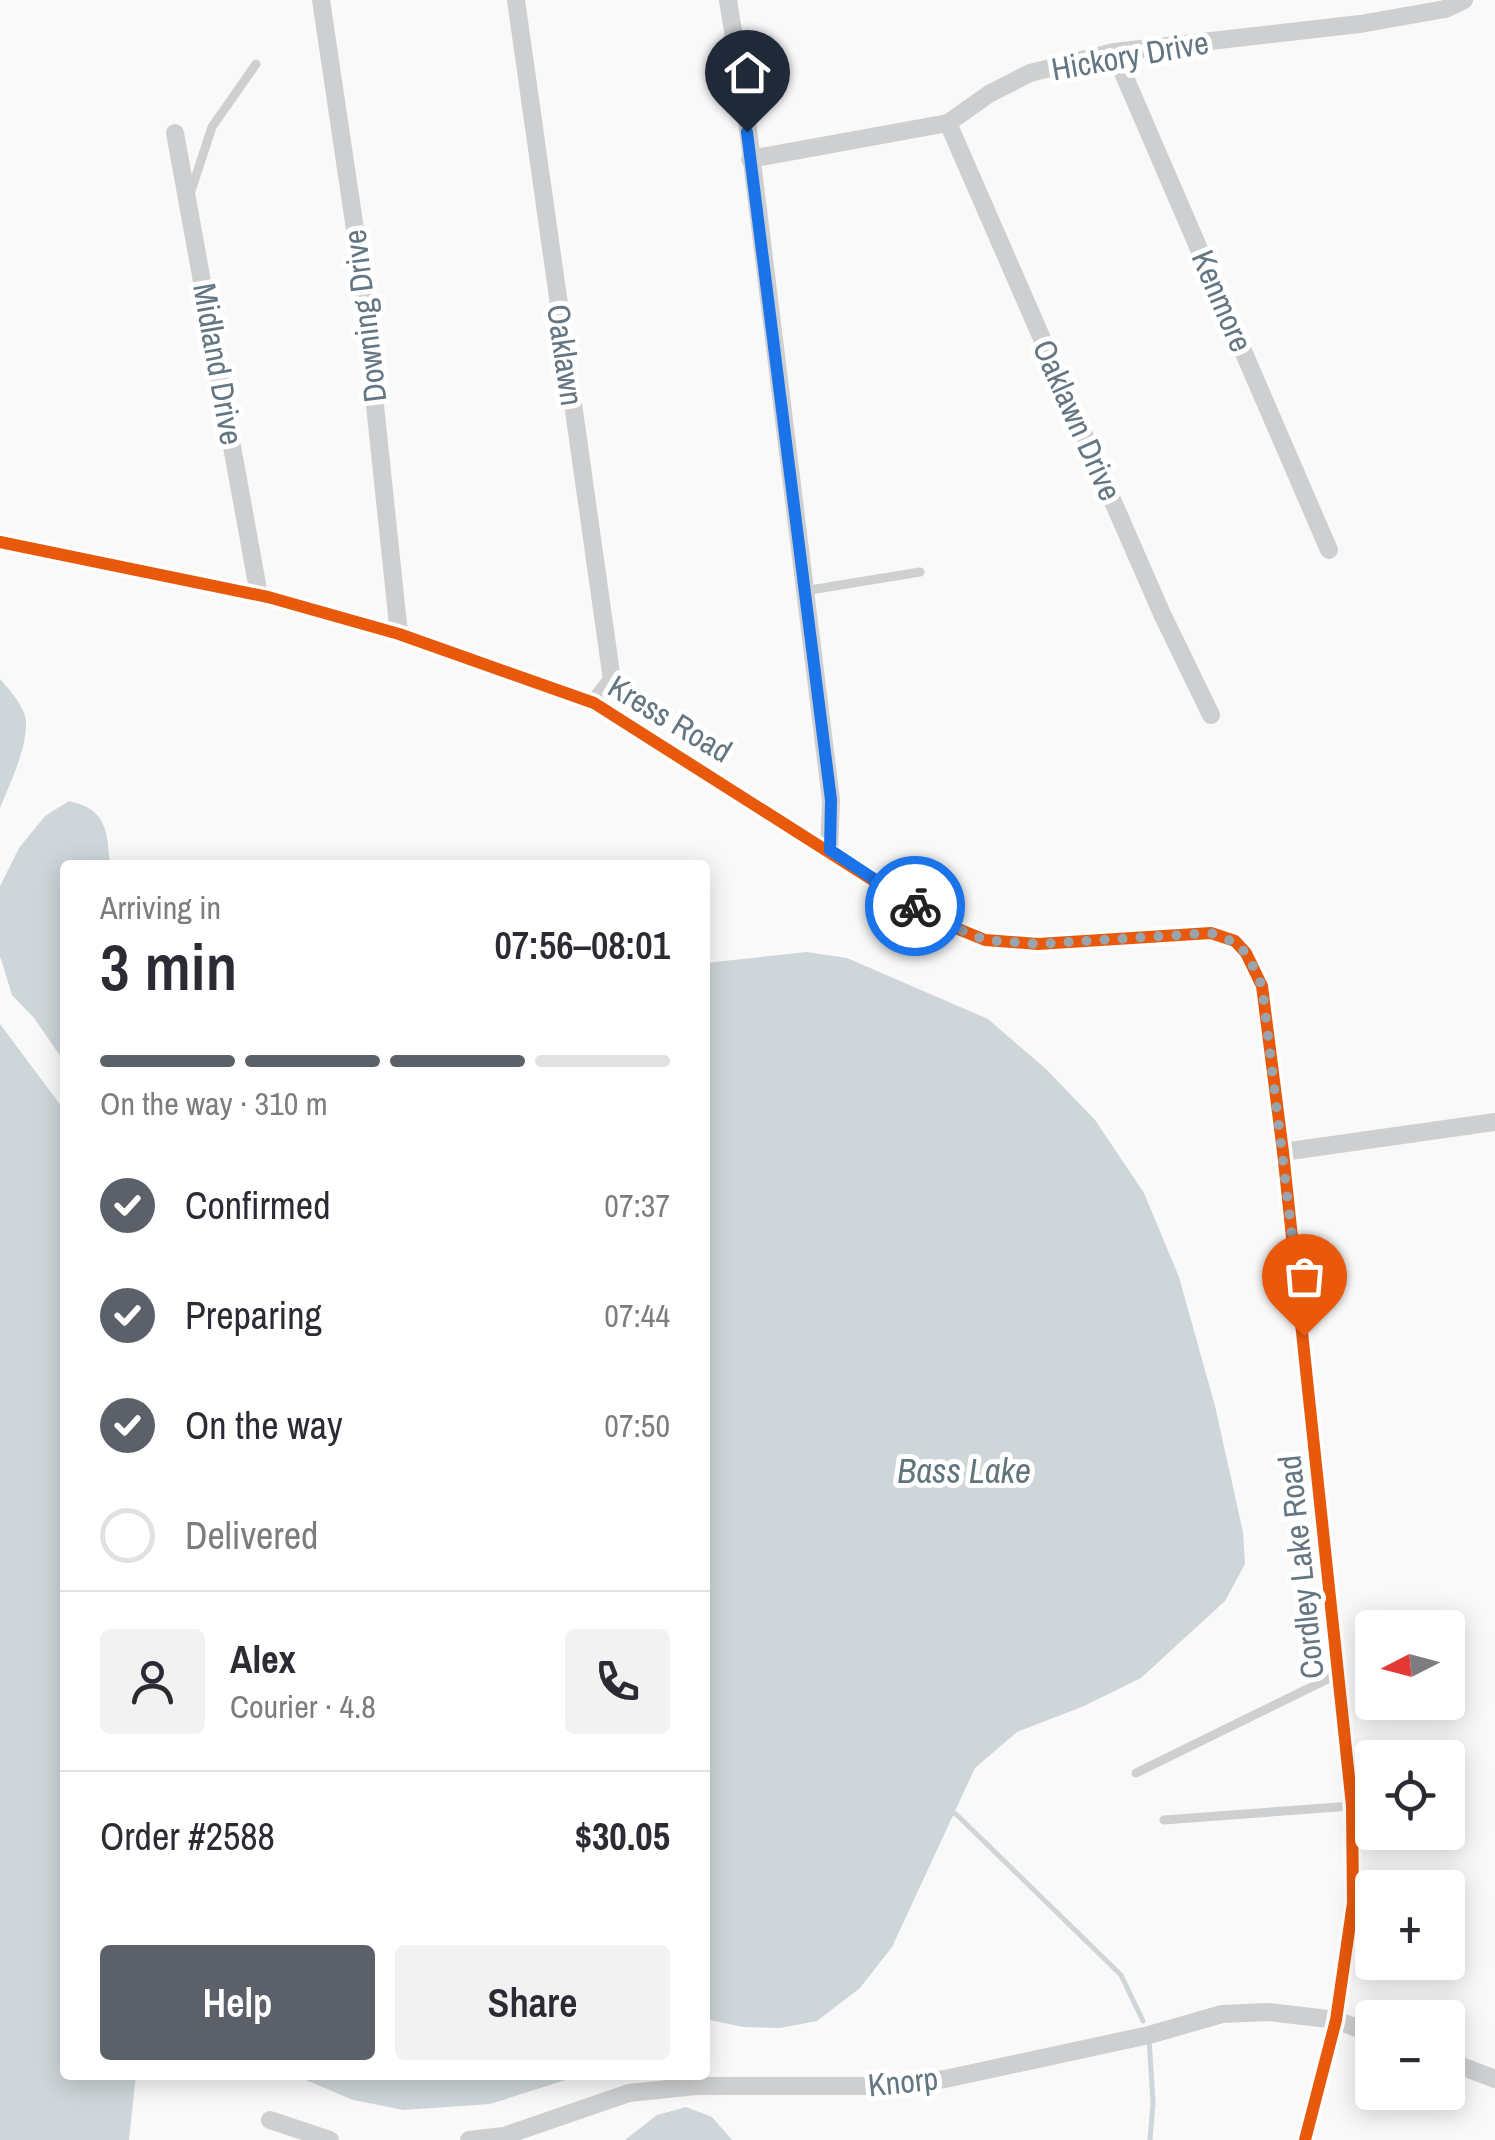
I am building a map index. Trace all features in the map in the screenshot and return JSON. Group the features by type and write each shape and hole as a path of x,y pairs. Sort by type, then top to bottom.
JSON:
{"street":[{"name":"Downing Drive","path":"320,0 360,263 399,634"},
{"name":"Oaklawn","path":"516,0 612,680 594,703"},
{"path":"728,0 831,800 830,850"},
{"name":"Hickory Drive","path":"750,159 948,123 989,94 1030,73 1114,52 1360,24 1445,9 1464,0"},
{"name":"Kenmore","path":"1114,52 1329,550"},
{"name":"Oaklawn Drive","path":"948,123 1162,614 1211,715"},
{"name":"Midland Drive","path":"175,134 259,595"},
{"name":"Kress Road","path":"0,542 259,595 399,634 594,703 934,919 985,940 1038,944 1211,933 1235,941 1246,953 1262,986"},
{"name":"Cordley Lake Road","path":"1262,986 1284,1152 1352,1806 1353,1904 1336,2020 1305,2140"},
{"path":"1284,1152 1495,1122"},
{"name":"Knorp","path":"470,2140 504,2136 629,2093 696,2086 885,2086 945,2078 1149,2035 1222,2014 1270,2012 1336,2020 1355,2027"},
{"path":"1465,2068 1495,2079"},
{"path":"270,2120 330,2140"}],"lane":[{"path":"189,199 212,127 256,64"},
{"path":"804,591 920,572"},
{"path":"1136,1772 1340,1674"},
{"path":"1164,1820 1352,1806"}],"water":[{"path":"0,679 20,704 26,732 0,808"},
{"path":"69,801 91,810 103,823 109,860 60,860 60,1056 34,1018 12,995 0,956 0,886 19,848 45,816"},
{"name":"Bass Lake","path":"807,952 847,958 988,1019 1047,1070 1095,1120 1144,1193 1179,1277 1215,1406 1243,1532 1245,1564 1225,1601 1141,1678 1017,1732 975,1768 892,1947 860,1988 817,2021 780,2028 743,2027 710,2020 710,962"},
{"path":"0,1024 60,1104 60,2080 135,2080 129,2140 0,2140"},
{"path":"306,2080 565,2080 490,2104 404,2110 353,2100"},
{"path":"686,2107 712,2117 732,2140 625,2140 657,2115"}],"waterway":[{"path":"951,1813 1121,1975 1143,2021"},
{"path":"1149,2038 1153,2103 1150,2140"}],"cycle path":[{"path":"0,542 268,597 399,634 594,703 934,919 985,940 1038,944 1211,933 1235,941 1246,953 1262,986 1283,1152 1352,1806 1353,1903 1336,2020 1305,2140"}],"way so far":[{"path":"915,906 934,919 985,940 1038,944 1211,933 1235,941 1246,953 1262,986 1304,1336"}],"route":[{"path":"747,132 831,800 830,850 915,906"}]}
